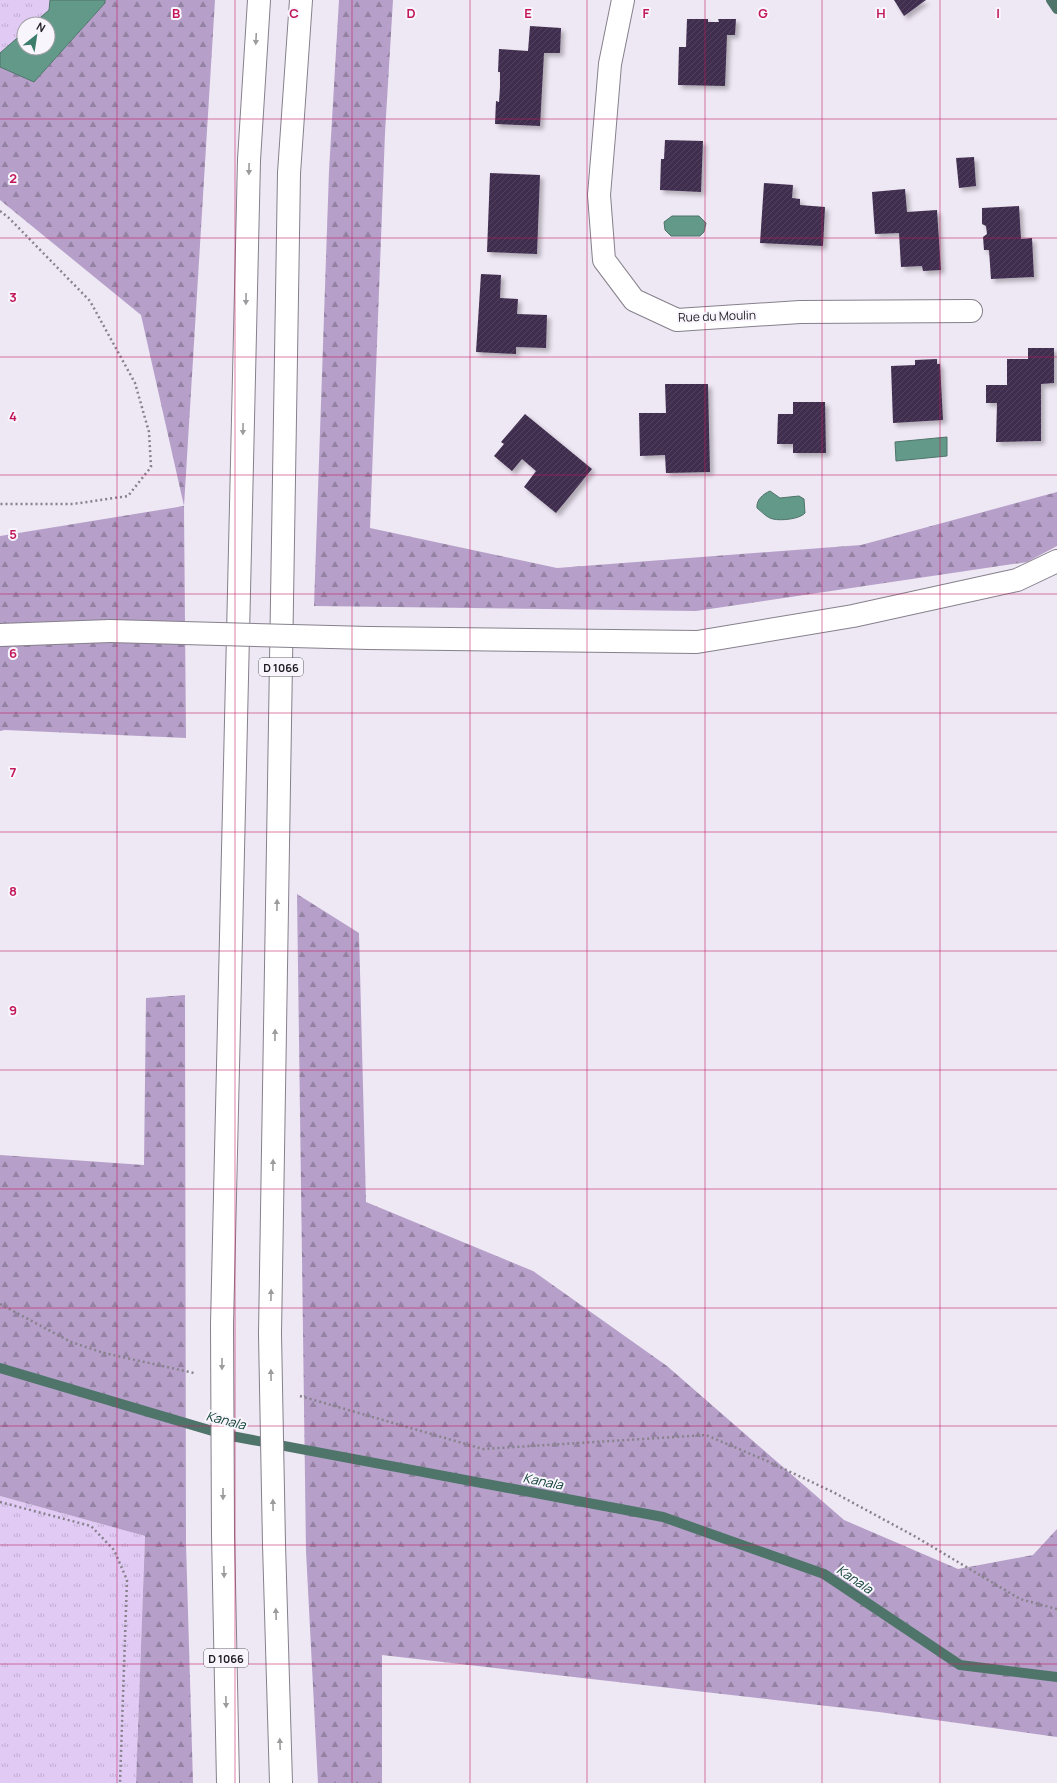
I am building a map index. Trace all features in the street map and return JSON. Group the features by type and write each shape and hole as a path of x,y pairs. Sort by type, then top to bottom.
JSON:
{"main road":[{"name":"D 1066","path":"228,1783 223,1533 222,1325 249,160 259,0"},
{"name":"D 1066","path":"281,1783 270,1334 289,173 301,0"},
{"name":"Rue du Moulin","path":"623,0 610,64 599,195 604,260 634,300 677,320 800,312 971,311"},
{"path":"0,635 110,631 369,638 697,642 853,616 1017,580 1057,561"}],"path":[{"path":"0,211 9,218 90,301 135,383 149,432 150,467 128,496 73,504 0,504"},
{"path":"0,1304 71,1342 104,1353 200,1375"},
{"path":"299,1395 483,1449 706,1435 767,1461 833,1492 916,1537 1020,1599 1057,1609"},
{"path":"0,1502 92,1526 114,1550 120,1562 127,1580 120,1783"}],"green space":[{"path":"0,0 105,0 34,82 0,67"},
{"path":"105,0 215,0 184,506 141,315 0,200 0,67 34,82 105,3"},
{"path":"339,0 393,0 385,133 370,528 557,568 861,545 1057,492 1057,546 1027,562 696,611 314,606 329,171"},
{"path":"184,506 186,738 0,731 0,536"},
{"path":"297,894 359,933 366,1202 533,1271 667,1366 844,1520 958,1569 1033,1555 1057,1529 1057,1737 879,1712 382,1655 382,1783 318,1783 306,1551"},
{"path":"185,995 186,1544 193,1783 136,1783 145,1536 0,1496 0,1155 144,1165 146,998"},
{"path":"0,1496 145,1536 136,1783 0,1783"}],"shaded area":[{"path":"50,0 105,0 105,3 34,82 0,67 0,53 16,39 16,56 56,56 56,16 42,16 49,10"},
{"path":"672,216 699,216 706,223 704,232 700,236 671,236 665,230 664,222"},
{"path":"947,437 947,456 896,461 895,442"},
{"path":"770,491 780,498 799,496 804,499 805,513 799,517 785,520 776,520 767,516 757,508 757,505 760,498"}],"building":[{"path":"894,0 926,0 904,16"},
{"path":"687,19 708,19 708,22 719,22 718,19 736,19 735,35 727,35 725,86 678,85 679,47 686,47"},
{"path":"530,26 561,28 560,53 544,53 540,126 495,124 496,101 499,102 500,87 500,72 498,72 499,49 528,51"},
{"path":"665,140 703,141 701,192 660,190 661,159 664,159"},
{"path":"974,157 976,186 959,188 956,158"},
{"path":"490,173 540,175 537,254 487,252"},
{"path":"764,183 793,185 792,198 800,199 800,205 825,207 823,246 760,243"},
{"path":"905,189 907,212 937,210 941,270 923,271 922,266 901,267 899,233 875,234 872,192"},
{"path":"1019,206 1021,239 1032,238 1034,277 991,279 989,250 984,250 983,237 987,234 986,226 982,224 982,208"},
{"path":"481,274 501,275 500,298 518,299 517,314 547,315 546,348 516,347 516,354 476,352"},
{"path":"1028,348 1054,348 1054,383 1041,384 1041,441 996,442 997,403 986,403 986,385 1007,385 1007,359 1028,359"},
{"path":"937,359 937,364 940,364 943,420 893,423 891,366 915,365 915,360"},
{"path":"665,384 708,384 710,472 666,473 665,455 640,456 639,413 666,413"},
{"path":"793,402 825,402 826,453 793,453 793,444 777,444 778,414 793,414"},
{"path":"525,414 592,469 556,513 524,487 536,471 522,459 512,471 494,456 504,444 501,442"}],"waterway":[{"path":"1051,0 1057,9"},
{"name":"Kanala","path":"0,1368 226,1435 663,1517 824,1574 960,1665 1057,1677"}]}
